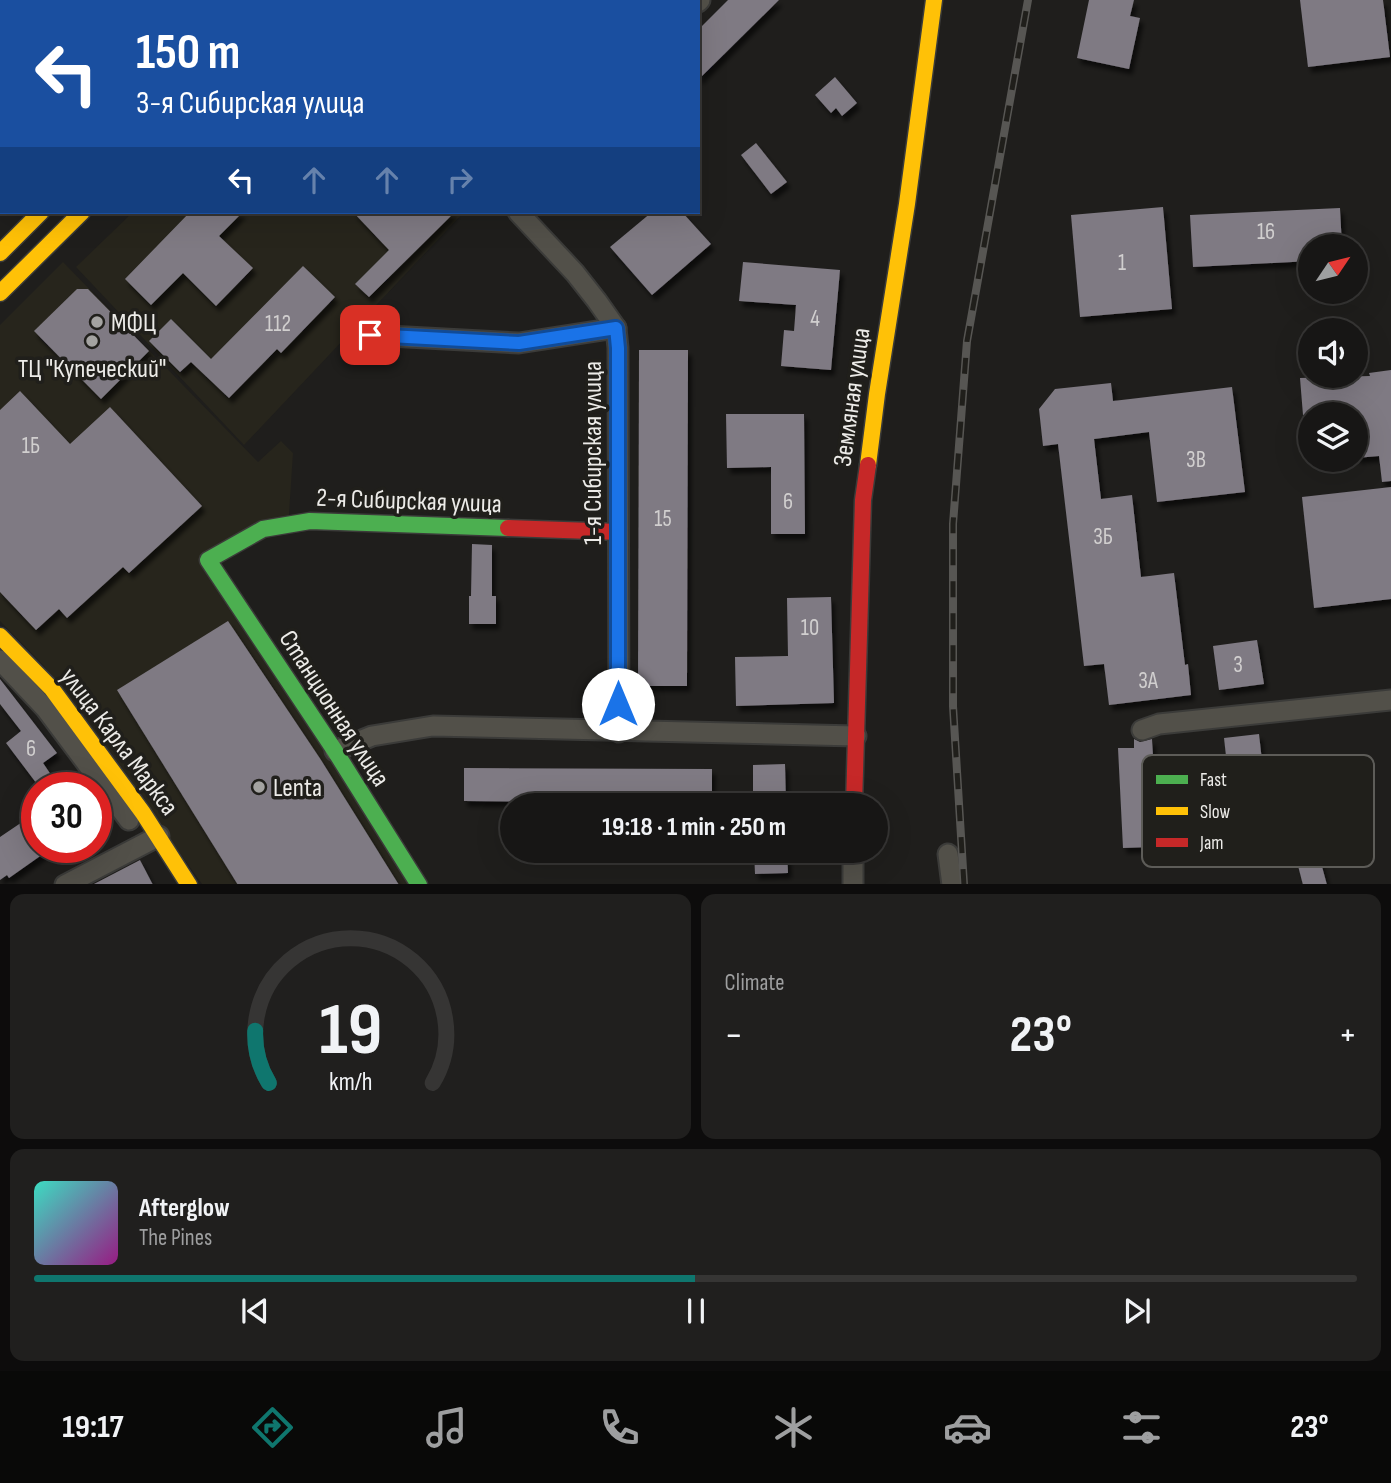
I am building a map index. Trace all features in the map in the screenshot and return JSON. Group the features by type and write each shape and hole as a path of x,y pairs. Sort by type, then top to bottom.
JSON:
{"main road":[{"name":"Земляная улица","path":"855,793 863,500 934,0"},
{"path":"0,253 39,214"},
{"path":"0,293 80,214"},
{"name":"2-я Сибирская улица","path":"208,560 263,529 310,521 618,532"},
{"name":"Станционная улица","path":"208,560 335,751 419,884"},
{"name":"улица Карла Маркса","path":"0,636 52,689 153,839 189,884"}],"street":[{"name":"1-я Сибирская улица","path":"519,214 575,273 616,328 619,732"},
{"path":"370,335 519,343 616,328"},
{"name":"улица Карла Маркса","path":"0,660 46,709 153,839 173,884"},
{"path":"1142,730 1159,724 1391,700"},
{"path":"335,751 372,736 433,726 856,736"},
{"path":"65,884 153,839"},
{"path":"948,854 952,884"},
{"path":"853,863 853,884"}],"shaded area":[{"path":"131,214 462,214 244,445 76,267"},
{"path":"63,262 258,462 281,441 293,453 288,529 206,565 411,884 202,884 44,666 0,621 0,325"}],"building":[{"path":"728,0 779,0 700,78 700,28"},
{"path":"1089,0 1134,0 1130,16 1140,18 1129,69 1077,58"},
{"path":"1300,0 1383,0 1390,57 1308,67"},
{"path":"835,77 857,103 842,116 836,108 831,113 815,95"},
{"path":"756,143 787,182 771,194 741,155"},
{"path":"1163,207 1172,309 1080,317 1071,215"},
{"path":"1340,208 1341,234 1298,234 1298,262 1193,267 1190,215"},
{"path":"188,214 241,214 219,236 253,268 216,306 183,273 151,305 125,279"},
{"path":"355,214 453,214 369,297 355,284 389,250"},
{"path":"650,214 684,214 711,244 652,295 610,247"},
{"path":"743,262 840,270 831,370 781,366 784,330 794,331 796,305 739,301"},
{"path":"303,266 335,297 281,353 277,349 229,398 191,362 180,372 149,341 171,319 211,359"},
{"name":"ТЦ \"Купеческий\"","path":"77,289 88,289 149,351 101,399 34,331"},
{"path":"639,350 688,350 687,686 638,686"},
{"path":"1391,370 1391,481 1382,482 1379,456 1368,457 1368,402 1302,402 1301,388 1368,388 1369,373"},
{"path":"1111,383 1113,401 1232,387 1245,492 1157,502 1149,432 1094,439 1101,499 1132,495 1141,577 1174,573 1191,695 1109,705 1104,664 1084,666 1058,444 1043,446 1039,409 1055,389"},
{"path":"20,391 70,444 110,407 202,506 129,573 123,567 67,618 59,609 36,630 0,592 0,410"},
{"path":"726,414 804,414 805,534 771,534 771,467 727,468"},
{"path":"1391,487 1391,599 1314,608 1302,497"},
{"path":"472,544 492,545 492,596 496,596 496,624 469,624"},
{"path":"831,597 834,703 736,706 735,657 788,656 787,598"},
{"name":"Lenta","path":"228,621 321,760 398,884 237,884 117,690"},
{"path":"1257,640 1264,684 1219,690 1213,646"},
{"path":"0,679 57,753 43,763 49,772 28,772 6,743 21,731 0,704"},
{"path":"1259,734 1261,755 1226,755 1224,738"},
{"path":"1134,739 1140,742 1152,739 1153,755 1142,755 1142,847 1123,848 1118,748 1134,748"},
{"path":"785,764 786,793 753,793 753,765"},
{"path":"464,768 712,769 712,793 500,793 500,801 464,801"},
{"path":"21,823 21,863 30,863 9,878 7,875 0,880 0,837"},
{"path":"140,860 152,884 94,884"},
{"path":"755,863 788,863 788,873 755,874"},
{"path":"1298,867 1322,867 1327,884 1303,884"}],"railway":[{"path":"964,884 953,706 953,524 967,341 1028,0"}],"traffic: fast":[{"path":"418,884 335,751 208,560 263,529 310,521 508,528"}],"traffic: slow":[{"path":"868,465 934,0"},
{"path":"0,253 39,214"},
{"path":"0,293 80,214"},
{"path":"0,636 52,689 143,813 188,884"}],"traffic: jam":[{"path":"854,793 863,500 868,465"},
{"path":"508,528 619,532"}],"place":[{"name":"МФЦ","path":"97,322"},
{"name":"ТЦ \"Купеческий\"","path":"92,341"},
{"name":"Lenta","path":"259,787"}],"route":[{"path":"370,335 519,343 616,328 618,704"}]}
